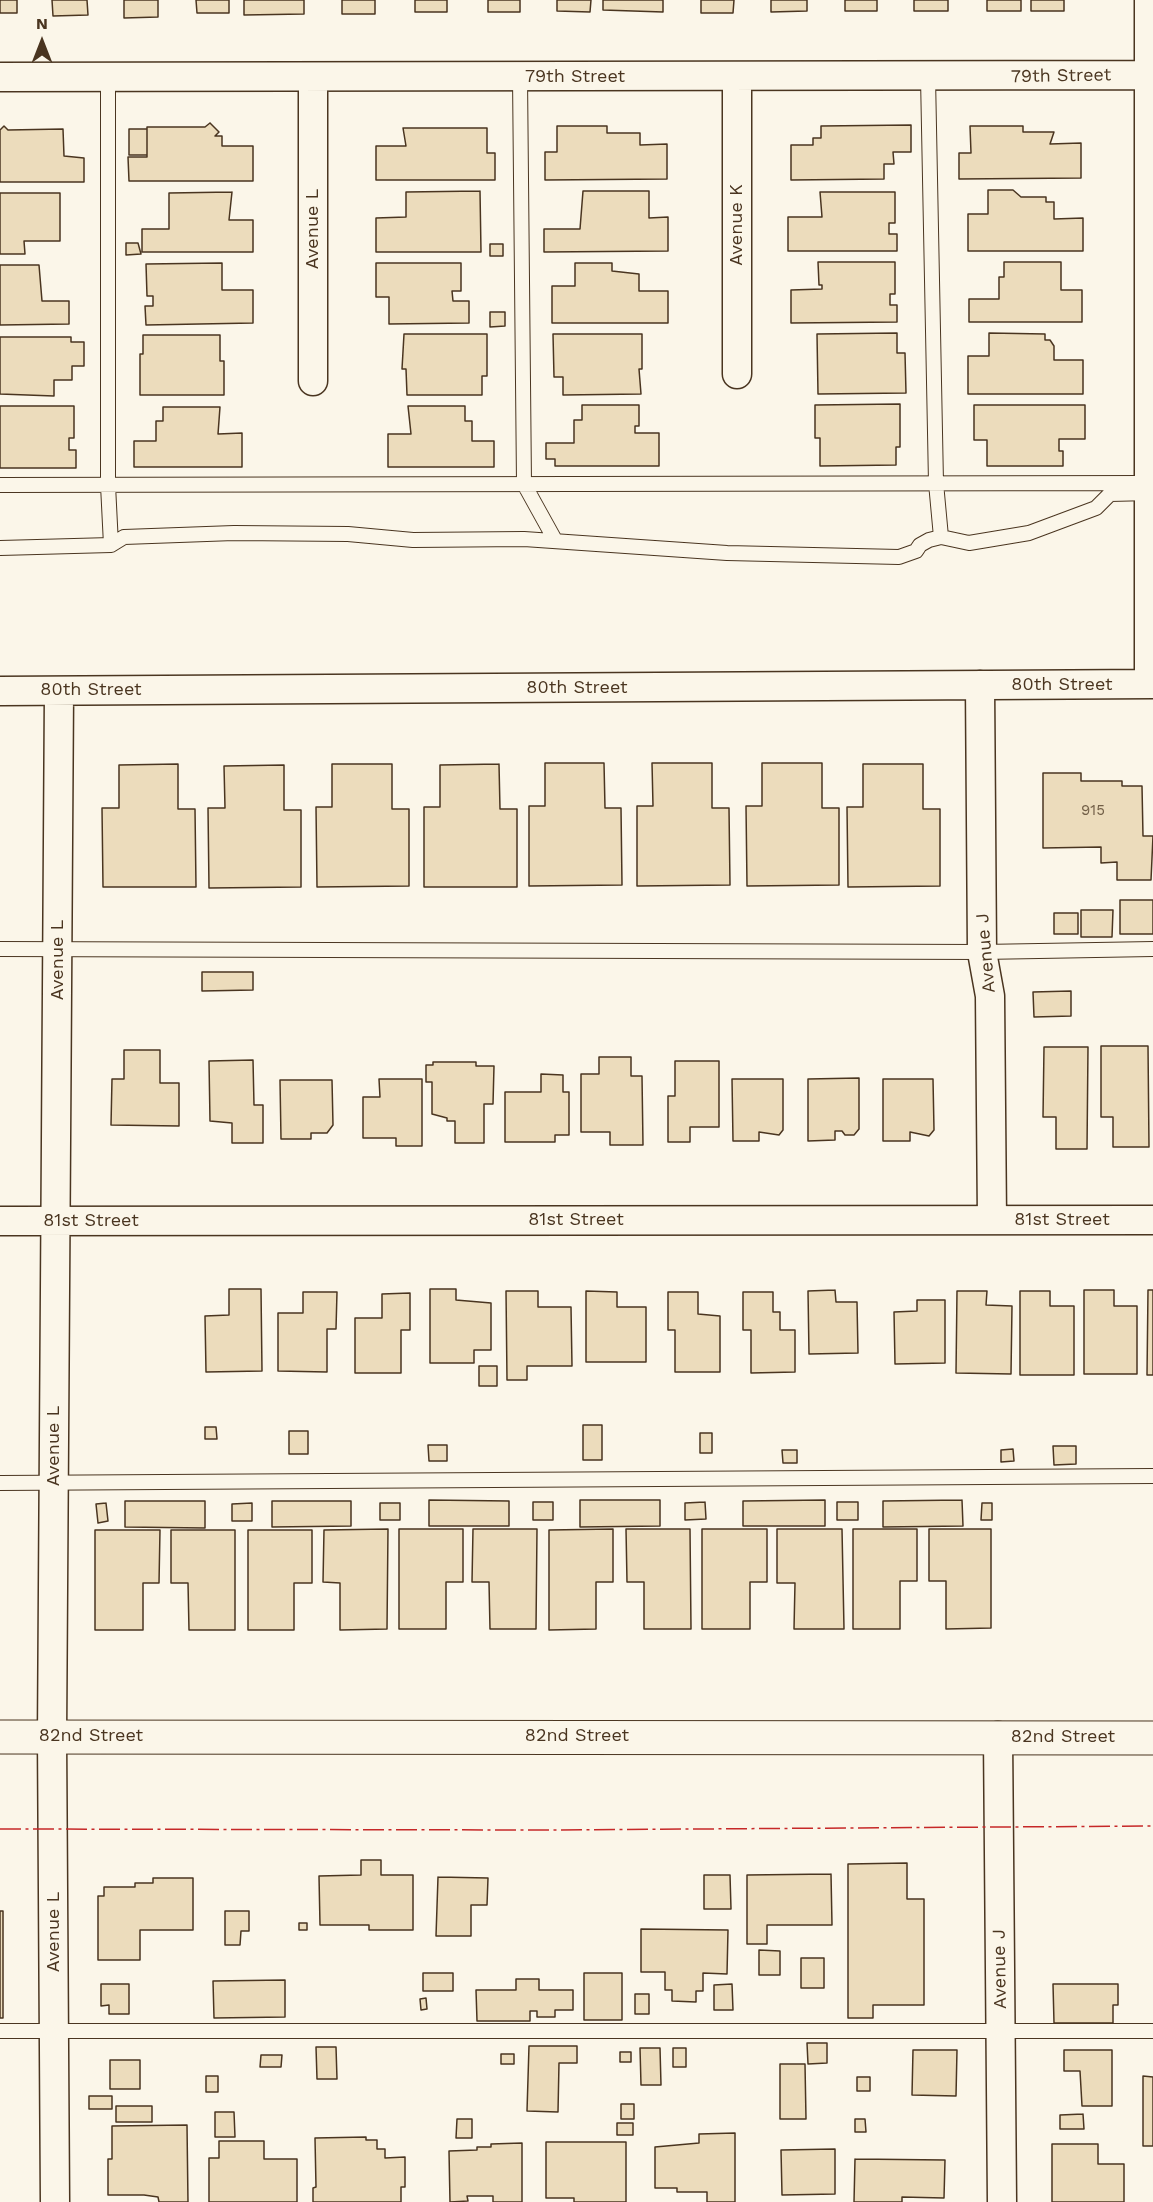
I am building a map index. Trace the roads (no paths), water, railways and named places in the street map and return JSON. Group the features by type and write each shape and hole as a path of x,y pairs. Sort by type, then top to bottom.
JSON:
{"main road":[{"name":"82nd Street","path":"0,1737 1153,1738"}],"street":[{"path":"1149,0 1151,684"},
{"name":"79th Street","path":"0,77 1150,75"},
{"name":"Avenue K","path":"736,76 736,374"},
{"name":"Avenue L","path":"313,78 313,381"},
{"name":"80th Street","path":"0,691 1151,684"},
{"name":"Avenue J","path":"980,685 982,952 990,996 992,1220"},
{"name":"Avenue L","path":"55,2202 52,1737 59,691"},
{"name":"81st Street","path":"0,1221 1153,1220"},
{"name":"Avenue J","path":"998,1737 1002,2202"}],"lane":[{"path":"520,77 524,484 555,540"},
{"path":"928,77 936,483 941,537"},
{"path":"108,78 108,485 111,545"},
{"path":"0,486 936,483 1150,488"},
{"path":"0,548 111,545 124,537 234,533 348,534 412,540 555,540 727,553 899,557 916,551 920,545 929,540 941,537 969,543 1029,533 1096,508 1110,494 1150,488"},
{"path":"0,949 982,952 1153,948"},
{"path":"0,1483 1153,1476"},
{"path":"0,2031 1153,2031"}]}
